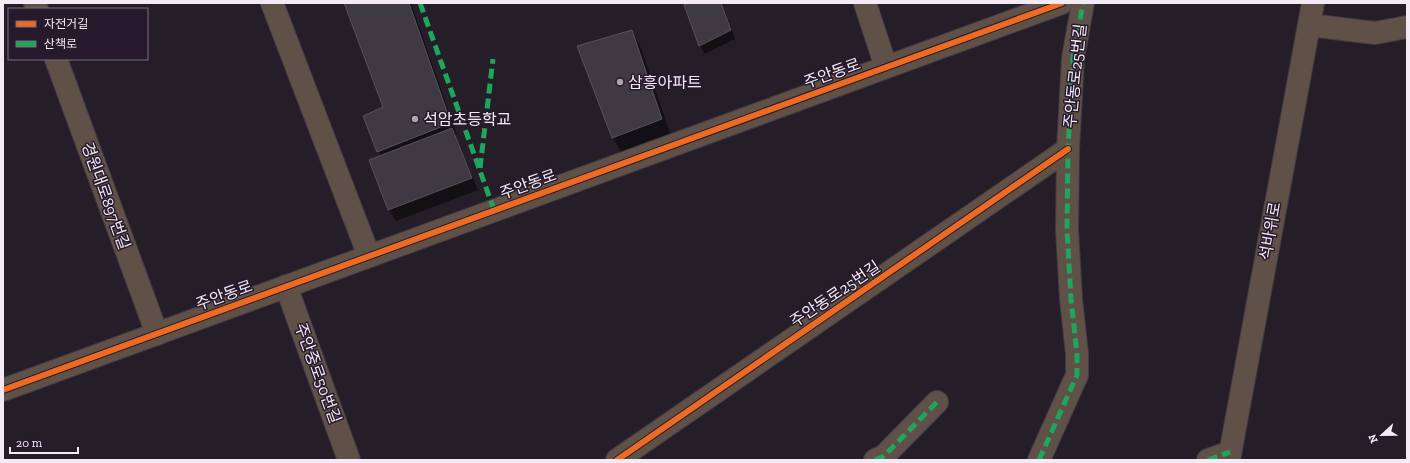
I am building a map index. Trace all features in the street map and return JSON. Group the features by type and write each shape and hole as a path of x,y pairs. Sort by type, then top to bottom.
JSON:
{"street":[{"path":"272,3 369,256"},
{"path":"865,3 886,67"},
{"name":"주안동로","path":"3,390 1062,3"},
{"name":"주안동로25번길","path":"1039,460 1077,375 1077,354 1071,299 1067,230 1068,149 1074,58 1083,3"},
{"name":"석바위로","path":"1229,456 1312,3"},
{"path":"1308,25 1376,33 1407,27"},
{"name":"경원대로897번길","path":"56,60 157,334"},
{"name":"주안동로25번길","path":"617,460 1068,149"},
{"name":"주안중로50번길","path":"286,286 349,460"},
{"path":"882,459 937,402"},
{"path":"1208,460 1229,456"}],"building":[{"path":"344,3 409,3 451,123 377,152 363,116 383,107"},
{"path":"690,3 721,3 731,30 699,46 684,5"},
{"name":"삼흥아파트","path":"632,30 662,119 612,138 577,46"},
{"path":"452,128 472,178 388,210 369,160"}],"marked path":[{"path":"420,3 494,210"},
{"path":"1039,460 1077,375 1077,354 1071,299 1067,230 1068,149 1073,58 1083,3"},
{"path":"480,168 493,59"},
{"path":"875,460 884,456 937,402"},
{"path":"1208,460 1230,452"}],"cycle path":[{"path":"3,390 1062,3"},
{"path":"617,460 1068,149"}],"place":[{"name":"삼흥아파트","path":"620,82"},
{"name":"석암초등학교","path":"415,119"}]}
